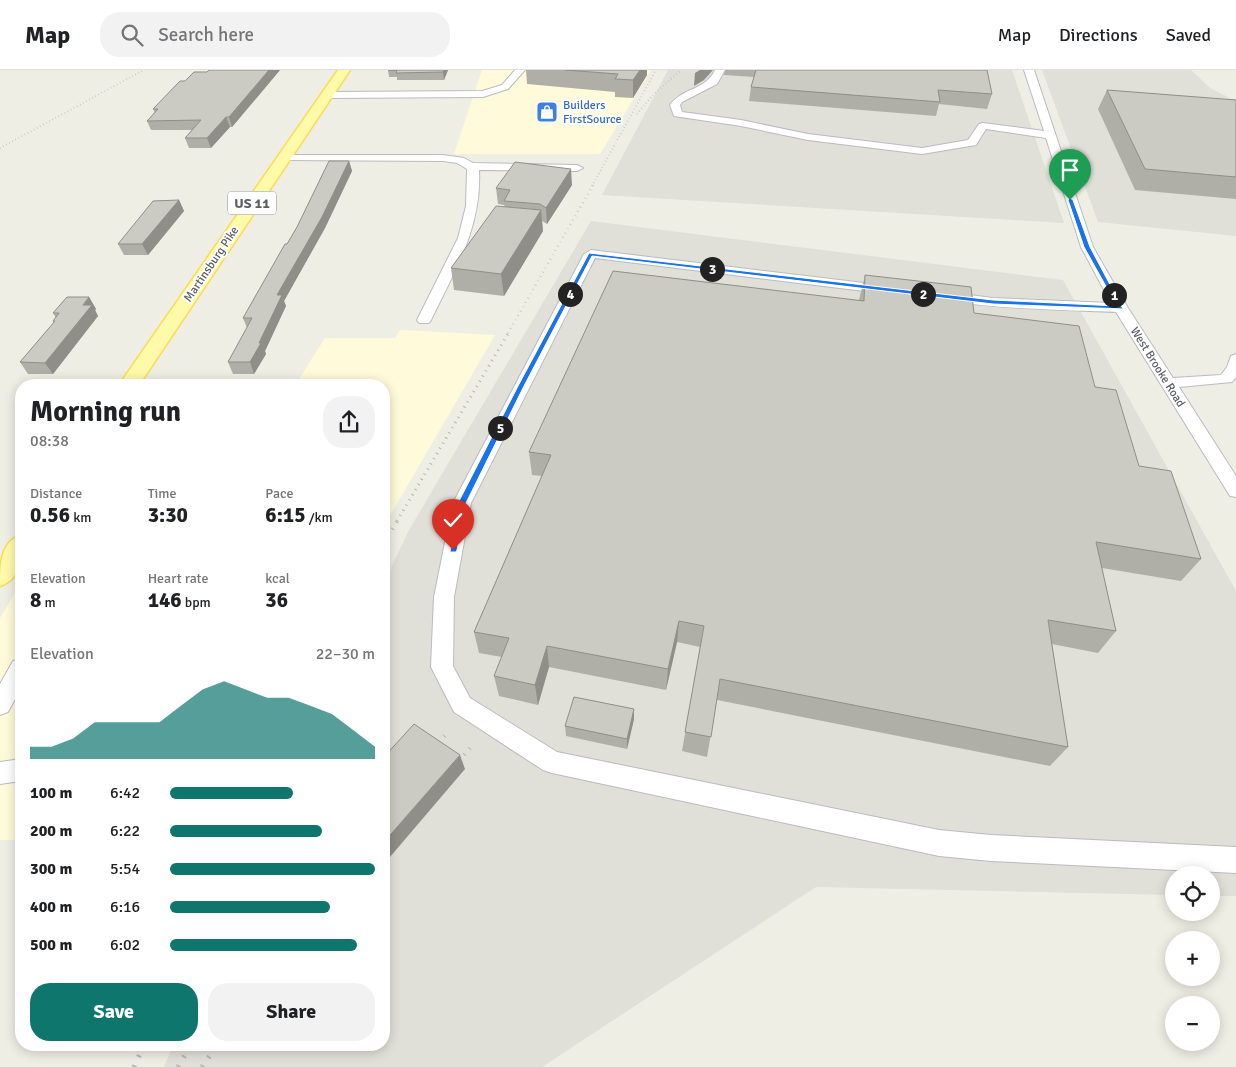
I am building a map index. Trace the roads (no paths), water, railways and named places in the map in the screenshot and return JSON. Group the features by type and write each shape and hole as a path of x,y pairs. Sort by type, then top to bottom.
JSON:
{"main road":[{"name":"Martinsburg Pike","path":"133,379 344,70"},
{"path":"0,576 15,553"}],"street":[{"path":"327,94 483,94 506,87 520,70"},
{"path":"720,70 714,82 679,100 675,105 678,114 741,123 808,137 922,151 972,143 982,126 1050,135"},
{"name":"West Brooke Road","path":"1029,70 1087,247 1121,308 1236,491"},
{"path":"284,158 443,158 459,160 471,166 577,168"},
{"path":"424,320 474,219 474,170 471,166"},
{"path":"1121,308 993,302 591,254 462,503 444,597 442,667 462,705 552,762 939,843 990,848 1236,860"},
{"path":"1168,383 1226,379 1235,368 1236,359"},
{"path":"0,705 15,679"},
{"path":"0,773 15,771"}],"railway":[{"path":"0,148 144,70"},
{"path":"592,186 656,70"},
{"path":"637,114 652,96 681,70"},
{"path":"508,333 593,185"},
{"path":"397,521 509,332"},
{"path":"390,533 398,520"},
{"path":"433,748 449,731"},
{"path":"459,761 470,748"},
{"path":"456,764 459,761"},
{"path":"134,1067 141,1051"},
{"path":"178,1067 187,1051"},
{"path":"202,1067 213,1051"}],"place":[{"name":"Builders FirstSource","path":"547,112"}]}
